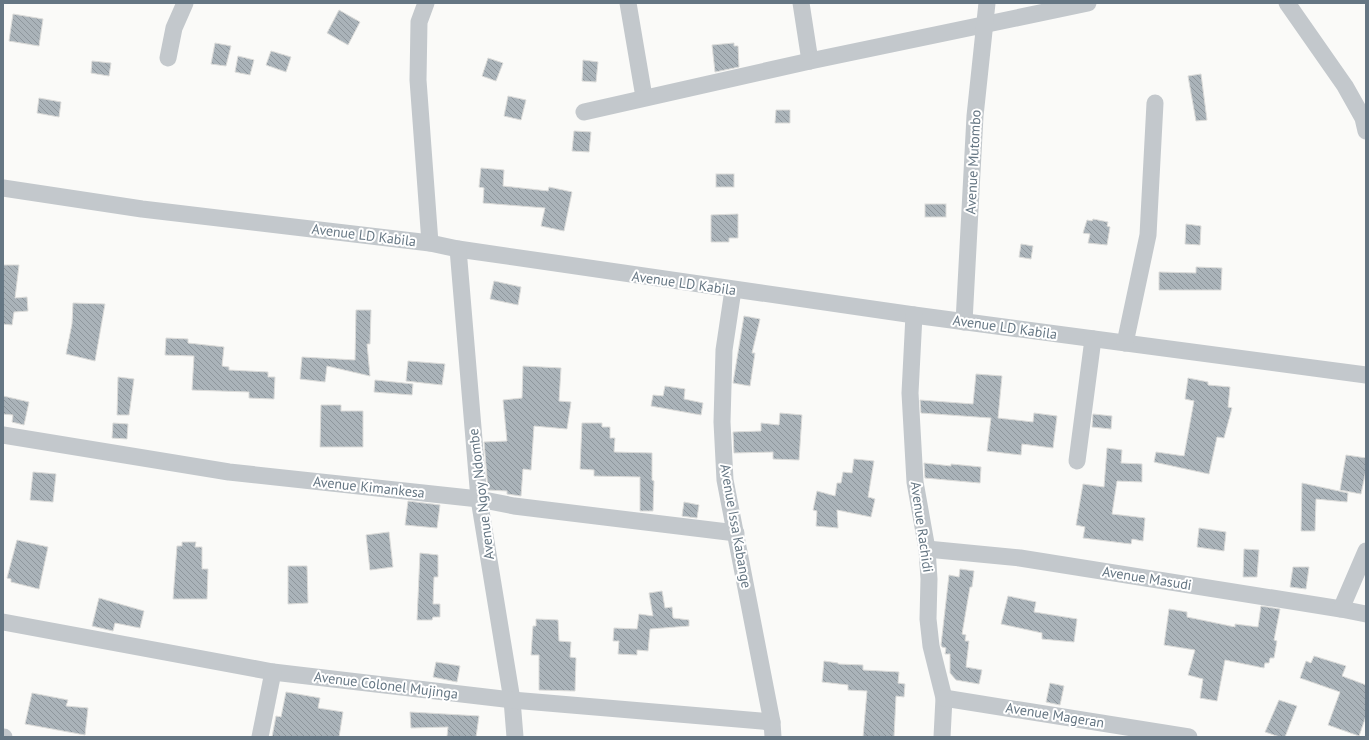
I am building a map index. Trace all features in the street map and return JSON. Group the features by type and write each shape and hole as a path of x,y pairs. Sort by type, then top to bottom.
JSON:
{"street":[{"path":"168,58 174,28 185,3"},
{"path":"426,3 419,22 418,80 430,243"},
{"path":"628,3 644,97"},
{"path":"801,3 810,61"},
{"name":"Avenue Mutombo","path":"964,322 975,116 987,3"},
{"path":"584,112 644,97 810,61 1088,3"},
{"path":"1287,3 1345,86 1363,118 1366,131"},
{"path":"1124,343 1148,235 1155,103"},
{"name":"Avenue LD Kabila","path":"3,188 142,209 430,243 458,249 914,316 1366,375"},
{"name":"Avenue Ngoy Ndombe","path":"458,249 479,499 512,700 515,737"},
{"name":"Avenue Issa Kabange","path":"733,290 724,350 722,422 725,480 773,729"},
{"name":"Avenue Rachidi","path":"914,316 910,393 913,452 915,482 927,549 929,579 928,619 931,646 944,698 942,737"},
{"path":"1077,461 1093,339"},
{"name":"Avenue Kimankesa","path":"3,435 229,472 479,499 514,506 736,533"},
{"name":"Avenue Masudi","path":"927,549 1020,558 1366,614"},
{"path":"1341,609 1366,551"},
{"name":"Avenue Colonel Mujinga","path":"3,622 273,672 773,729"},
{"path":"260,737 273,672"},
{"name":"Avenue Mageran","path":"944,698 1189,737"}],"building":[{"path":"339,10 360,22 348,45 327,33"},
{"path":"13,14 43,19 39,46 9,41"},
{"path":"215,43 231,46 226,66 211,64"},
{"path":"734,43 734,46 738,46 739,67 715,72 712,45"},
{"path":"271,51 291,57 286,72 266,65"},
{"path":"238,56 254,60 250,75 235,72"},
{"path":"488,58 503,63 496,81 482,76"},
{"path":"583,60 598,62 596,82 582,81"},
{"path":"92,61 111,63 109,76 91,73"},
{"path":"1201,74 1207,120 1196,121 1188,76"},
{"path":"508,96 526,100 521,120 504,116"},
{"path":"39,98 61,102 59,117 37,113"},
{"path":"776,110 790,110 790,123 775,123"},
{"path":"574,131 591,132 589,152 572,151"},
{"path":"481,168 504,170 503,186 548,191 549,187 572,192 564,231 541,226 545,208 483,203 484,188 479,187"},
{"path":"716,174 734,174 734,187 716,187"},
{"path":"925,204 946,204 946,217 925,217"},
{"path":"738,214 738,238 729,238 729,242 711,242 711,215"},
{"path":"1093,219 1108,222 1107,226 1110,227 1107,245 1088,243 1090,234 1083,233 1087,220 1092,221"},
{"path":"1186,224 1201,226 1200,245 1185,244"},
{"path":"1021,244 1033,246 1031,259 1019,257"},
{"path":"3,265 19,265 15,298 27,297 28,311 14,312 12,325 3,324"},
{"path":"1196,267 1222,268 1221,290 1159,290 1159,272 1196,273"},
{"path":"494,281 521,287 518,305 490,299"},
{"path":"73,303 105,304 95,361 66,354 72,324"},
{"path":"356,310 371,310 370,344 367,344 370,376 327,366 325,382 300,379 302,357 355,360"},
{"path":"744,316 760,319 752,353 755,353 750,386 733,383"},
{"path":"166,338 188,339 188,343 224,347 222,366 229,367 229,370 268,372 268,377 275,377 274,399 249,398 249,392 192,390 194,356 165,355"},
{"path":"408,361 445,364 442,385 406,381"},
{"path":"523,366 561,368 559,401 571,402 567,429 534,426 531,470 523,469 521,496 507,494 507,491 488,490 484,442 507,441 503,400 522,398"},
{"path":"976,374 1002,376 998,418 1033,422 1034,413 1057,416 1053,448 1022,444 1021,455 987,451 991,418 921,413 920,400 973,404"},
{"path":"118,377 134,379 129,415 117,415"},
{"path":"1188,378 1208,382 1208,385 1230,387 1228,407 1232,408 1224,438 1217,437 1209,474 1154,462 1156,452 1184,456 1194,401 1185,399"},
{"path":"375,380 413,384 412,395 374,392"},
{"path":"665,386 685,389 684,399 703,403 701,415 651,406 653,395 663,396"},
{"path":"3,396 29,402 24,425 12,422 13,415 3,414"},
{"path":"321,405 341,405 341,411 363,411 363,447 320,447"},
{"path":"780,413 802,415 799,460 773,459 773,452 734,453 733,432 761,431 761,423 779,425"},
{"path":"1093,414 1112,416 1111,429 1092,427"},
{"path":"113,423 128,424 127,439 112,438"},
{"path":"582,423 602,423 602,427 610,427 610,438 615,438 614,452 652,453 652,480 654,481 653,511 640,511 640,477 594,476 594,470 580,469"},
{"path":"1107,448 1122,450 1121,463 1142,464 1142,482 1117,481 1112,514 1145,518 1143,541 1132,539 1131,544 1083,538 1085,527 1076,525 1083,484 1104,487"},
{"path":"1346,455 1366,458 1366,470 1361,494 1340,490"},
{"path":"854,459 874,461 868,497 875,499 871,517 837,510 838,528 816,526 817,511 813,510 817,491 835,496 837,483 841,483 843,472 852,473"},
{"path":"924,463 981,467 980,483 925,478"},
{"path":"33,472 56,474 53,502 30,500"},
{"path":"1302,483 1348,493 1347,502 1316,499 1315,531 1301,531"},
{"path":"408,501 440,505 437,528 405,525"},
{"path":"684,502 699,505 697,518 682,516"},
{"path":"1199,528 1226,532 1224,551 1197,547"},
{"path":"389,532 393,567 370,570 366,535"},
{"path":"17,540 48,547 39,589 11,582 11,579 7,578"},
{"path":"182,542 196,542 195,547 202,547 202,569 208,569 207,599 173,599 177,546 182,546"},
{"path":"1244,549 1259,550 1257,577 1243,577"},
{"path":"420,553 438,555 438,577 434,577 433,604 440,604 440,617 433,617 432,620 417,620"},
{"path":"288,566 307,566 308,603 288,604"},
{"path":"1293,567 1309,567 1306,589 1290,587"},
{"path":"960,569 974,571 962,634 966,635 965,641 969,641 966,667 982,670 979,684 956,680 950,673 950,654 945,654 946,648 942,647 941,645 949,575 959,577"},
{"path":"662,591 665,608 672,607 673,618 689,620 689,626 650,629 648,651 637,650 637,655 618,654 619,641 613,641 614,628 637,629 639,614 653,616 649,593"},
{"path":"1008,596 1036,602 1034,612 1077,619 1074,642 1042,639 1042,633 1001,624"},
{"path":"99,598 144,611 140,628 115,623 113,631 92,626"},
{"path":"1261,606 1280,609 1274,640 1277,641 1274,658 1270,658 1269,663 1265,663 1264,668 1225,660 1217,701 1200,698 1203,679 1188,675 1195,650 1164,645 1169,609 1187,612 1187,617 1235,627 1235,624 1258,627"},
{"path":"536,619 558,620 559,641 571,642 570,657 576,658 575,691 539,690 539,655 531,655 533,626 536,626"},
{"path":"1314,656 1346,666 1342,676 1366,685 1366,716 1359,736 1328,725 1340,692 1300,678 1306,661 1311,663"},
{"path":"824,661 838,664 863,665 863,670 899,672 898,683 905,684 904,697 896,696 894,737 863,737 867,691 848,690 848,685 822,682"},
{"path":"436,662 460,666 457,682 433,677"},
{"path":"1050,683 1064,686 1060,705 1046,702"},
{"path":"286,692 320,698 318,708 343,712 339,737 272,737 276,716 281,717"},
{"path":"32,693 68,700 66,706 88,708 85,735 25,724"},
{"path":"1279,700 1297,706 1285,737 1280,737 1265,732"},
{"path":"410,712 479,716 476,737 447,737 448,727 411,728"}]}
